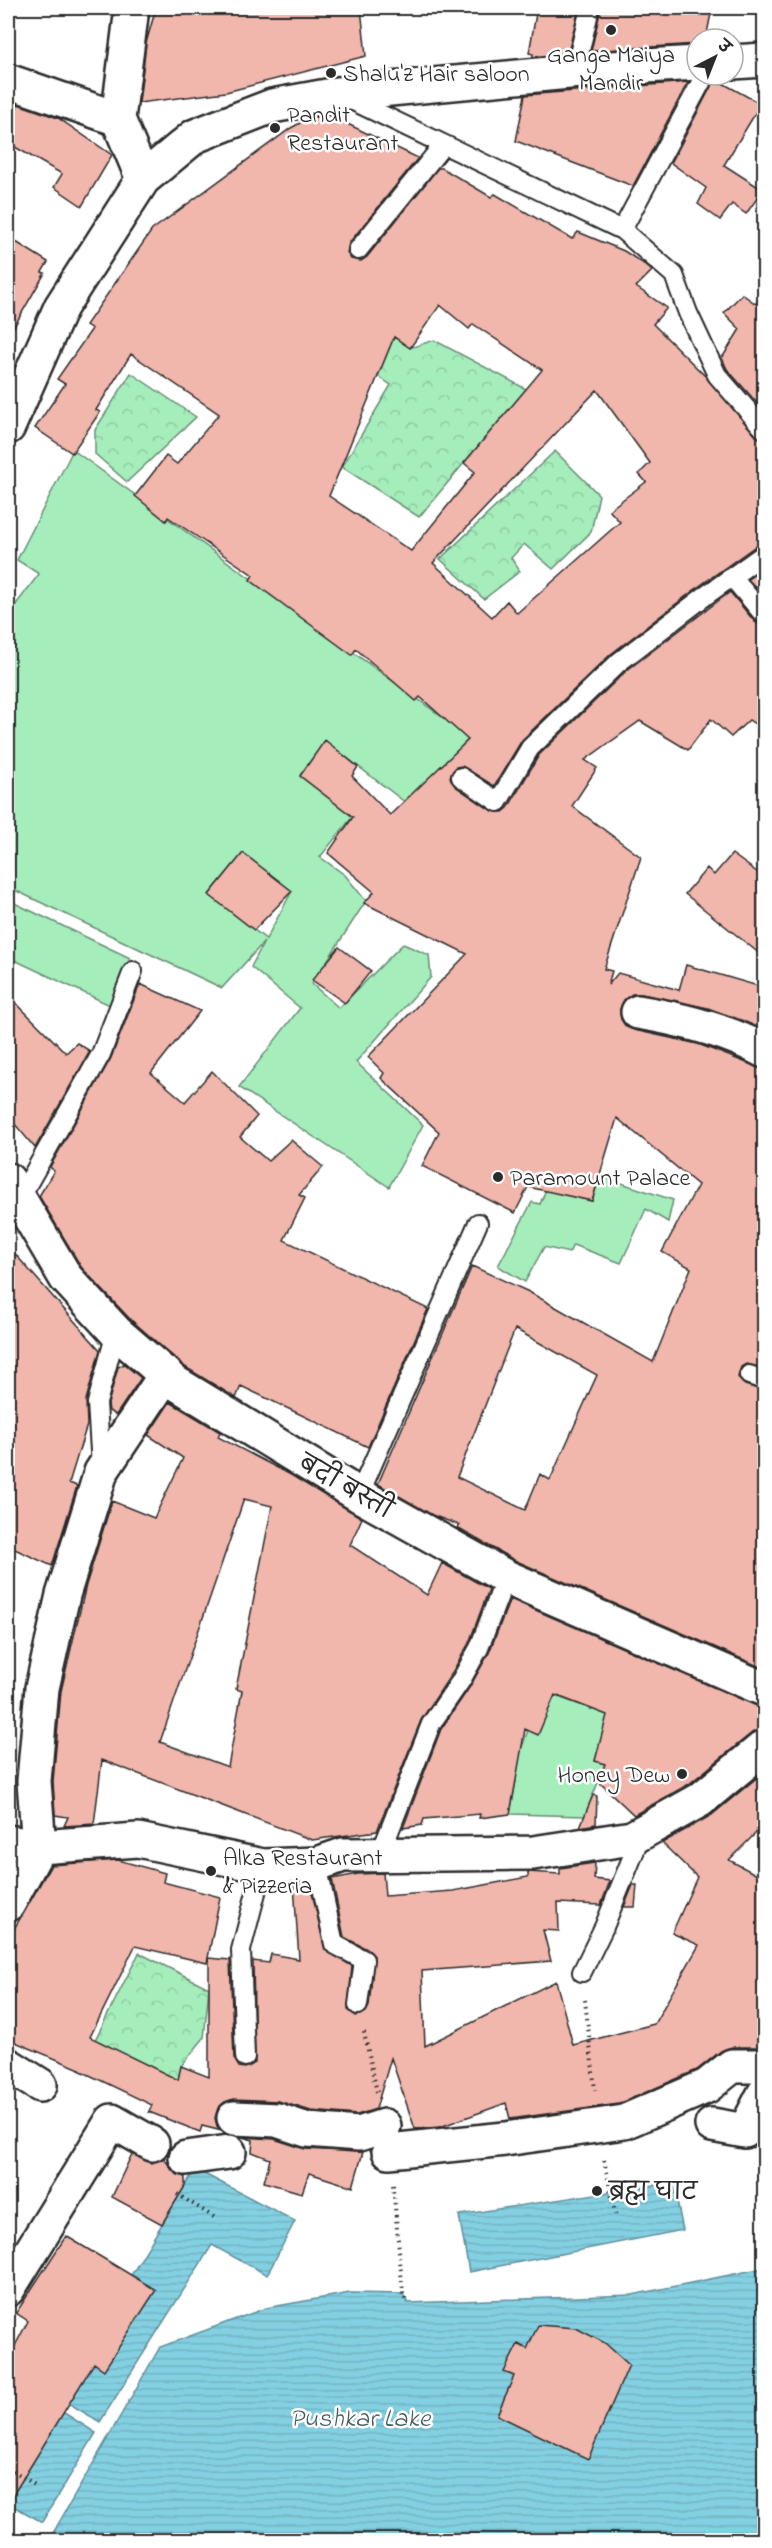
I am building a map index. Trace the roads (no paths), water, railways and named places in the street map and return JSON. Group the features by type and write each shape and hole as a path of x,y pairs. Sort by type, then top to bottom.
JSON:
{"street":[{"path":"132,8 118,119 143,179"},
{"path":"745,61 765,60"},
{"path":"8,427 61,307 143,179 195,136 272,106 338,94 575,71 685,64"},
{"path":"8,81 118,119"},
{"path":"638,1012 672,1018 751,1044 765,1051"},
{"name":"बदी बस्ती","path":"13,1191 66,1278 116,1332 174,1382 359,1495 506,1577 765,1689"},
{"path":"8,1904 39,1847 34,1781 42,1688 63,1595 101,1472 166,1374"},
{"path":"8,1842 39,1847 138,1840 263,1866 317,1864 343,1855 533,1853 632,1838 700,1800 765,1748"},
{"path":"8,2065 40,2085"},
{"path":"234,2118 277,2121 307,2130 387,2138 505,2139 624,2122 707,2086 732,2066 765,2066"},
{"path":"712,2125 745,2131 765,2094"},
{"path":"8,2289 112,2121 152,2144"},
{"path":"186,2158 229,2152"}],"lane":[{"path":"575,71 590,8"},
{"path":"622,230 699,87"},
{"path":"338,94 622,230 674,275 688,313 717,375 765,429"},
{"path":"358,250 443,144"},
{"path":"461,777 498,802 530,748 619,662 765,554"},
{"path":"732,577 765,615"},
{"path":"13,1191 101,1054 133,971"},
{"path":"359,1495 478,1223"},
{"path":"101,1472 97,1403 116,1332"},
{"path":"380,1855 431,1724 460,1682 478,1648 506,1577"},
{"path":"582,1972 643,1832"},
{"path":"317,1864 334,1944 364,1960 358,2005"},
{"path":"245,2057 241,1950 263,1866"}],"water":[{"path":"195,2169 295,2221 267,2275 212,2245 100,2422 58,2397"},
{"path":"673,2182 683,2230 469,2272 459,2215"},
{"name":"Pushkar Lake","path":"764,2268 764,2540 49,2540 160,2347 266,2308 350,2293 403,2294 408,2303 632,2295"},
{"path":"53,2406 96,2433 42,2522 8,2503 8,2481"}],"place":[{"name":"Ganga Maiya Mandir","path":"611,30"},
{"name":"Shalu'z Hair saloon","path":"331,73"},
{"name":"Pandit Restaurant","path":"275,128"},
{"name":"Paramount Palace","path":"498,1177"},
{"name":"Honey Dew","path":"682,1774"},
{"name":"Alka Restaurant & Pizzeria","path":"211,1871"},
{"name":"ब्रह्म घाट","path":"597,2191"}]}
